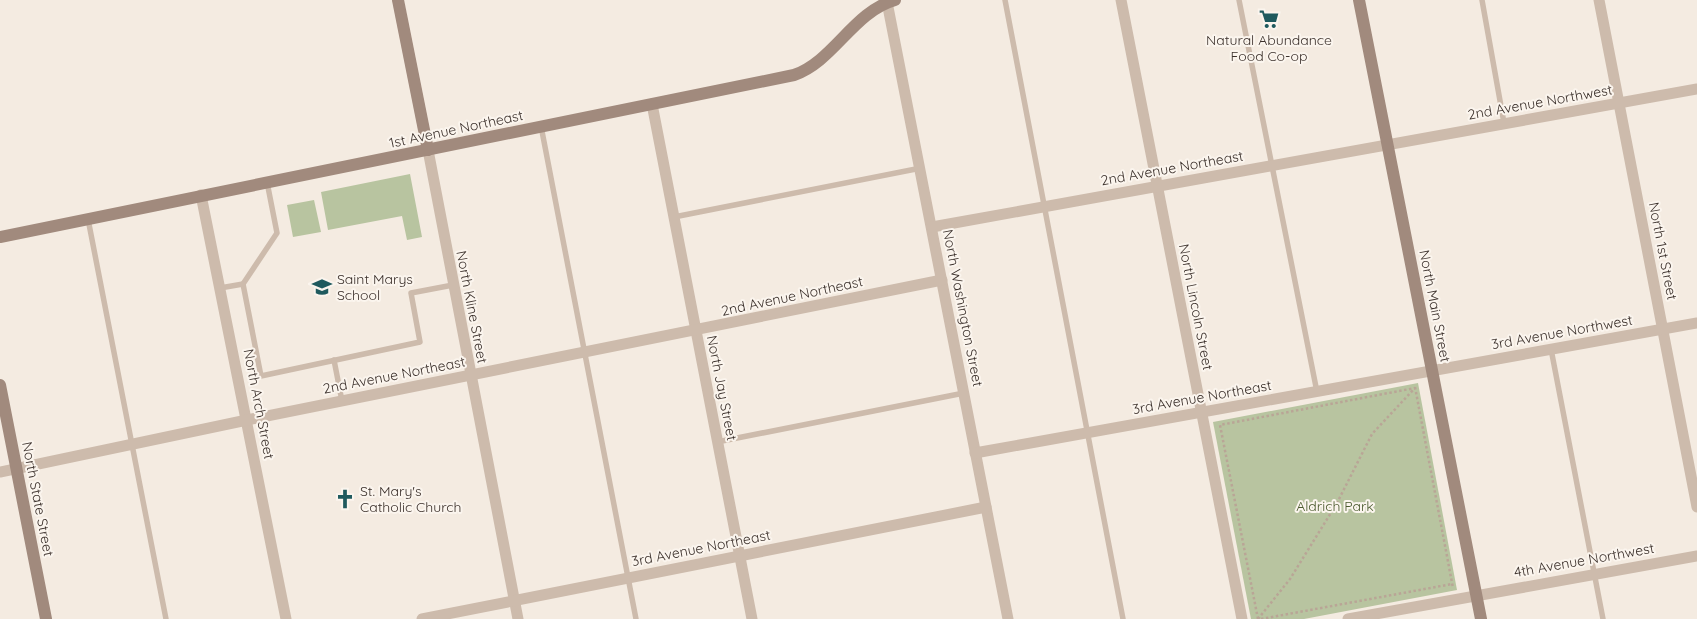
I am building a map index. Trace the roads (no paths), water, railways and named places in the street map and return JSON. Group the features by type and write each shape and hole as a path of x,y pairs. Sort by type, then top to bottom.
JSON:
{"street":[{"name":"North Kline Street","path":"398,0 518,619"},
{"name":"North Lincoln Street","path":"1121,0 1242,619"},
{"name":"North Main Street","path":"1359,0 1481,619"},
{"name":"North 1st Street","path":"1599,0 1697,507"},
{"name":"1st Avenue Northeast","path":"0,237 806,71 816,65 861,21 891,1"},
{"name":"North Washington Street","path":"891,1 942,280 1008,619"},
{"name":"2nd Avenue Northwest","path":"1388,144 1697,89"},
{"name":"North Jay Street","path":"652,104 752,619"},
{"name":"2nd Avenue Northeast","path":"932,227 1388,144"},
{"name":"North Arch Street","path":"201,195 286,619"},
{"name":"2nd Avenue Northeast","path":"0,472 247,420 942,280"},
{"name":"3rd Avenue Northwest","path":"1433,370 1697,323"},
{"name":"3rd Avenue Northeast","path":"975,453 1433,370"},
{"name":"North State Street","path":"0,385 46,619"},
{"name":"3rd Avenue Northeast","path":"422,619 986,506"},
{"name":"4th Avenue Northwest","path":"1348,619 1476,594 1697,556"}],"lane":[{"path":"1005,0 1123,619"},
{"path":"1239,0 1317,392"},
{"path":"1482,0 1504,123"},
{"path":"541,126 636,619"},
{"path":"674,217 921,168"},
{"path":"220,288 242,284 277,233 267,182"},
{"path":"88,219 166,619"},
{"path":"242,284 261,376 420,342 411,293 453,285"},
{"path":"1551,349 1603,619"},
{"path":"334,360 342,401"},
{"path":"717,442 964,393"}],"place":[{"name":"Natural Abundance Food Co-op","path":"1269,19"},
{"name":"Saint Marys School","path":"322,287"},
{"name":"St. Mary's Catholic Church","path":"345,499"}],"park label":[{"name":"Aldrich Park","path":"1335,506"}]}
